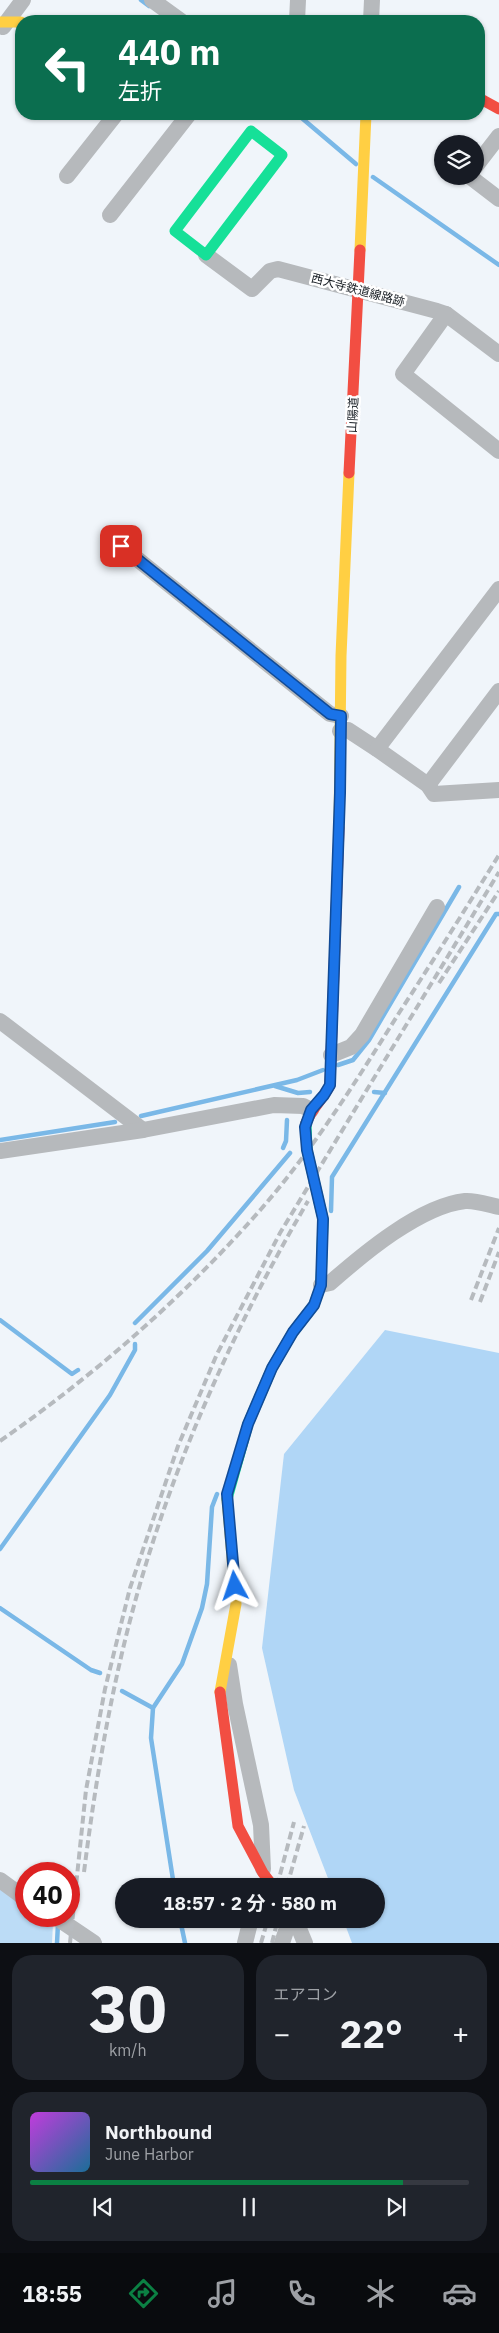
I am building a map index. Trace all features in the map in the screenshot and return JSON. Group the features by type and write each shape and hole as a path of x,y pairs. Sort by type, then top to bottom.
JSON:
{"street":[{"path":"7,24 23,0"},
{"path":"152,0 173,15"},
{"path":"297,15 298,0"},
{"path":"371,15 372,0"},
{"path":"485,102 499,110"},
{"path":"67,176 111,120"},
{"path":"110,215 184,120"},
{"name":"山陽道","path":"311,1110 330,1085 341,656 366,120"},
{"path":"251,131 282,155 206,255 174,232 251,131"},
{"path":"484,155 499,136"},
{"path":"481,185 499,199"},
{"name":"西大寺鉄道線路跡","path":"206,255 252,289 270,271 278,269 442,312"},
{"path":"499,354 442,312 403,374 499,451"},
{"path":"121,546 340,724 428,785 434,794 499,790"},
{"path":"377,749 499,589"},
{"path":"428,785 499,691"},
{"path":"331,1058 351,1047 362,1035 437,907"},
{"path":"0,1022 143,1130"},
{"path":"0,1151 143,1130 274,1105 303,1106 311,1110 305,1127 307,1150 323,1219 321,1285 314,1305 293,1332 272,1368 248,1424 227,1494 236,1604 219,1695 238,1826 260,1878"},
{"path":"321,1285 330,1282 374,1247 405,1226 442,1206 466,1200 499,1207"},
{"path":"227,1653 235,1704 261,1825 261,1878"},
{"path":"0,1880 15,1891"},
{"path":"70,1927 94,1943"},
{"path":"245,1943 249,1928"},
{"path":"282,1943 287,1928"},
{"path":"299,1928 305,1943"}],"shaded area":[{"path":"385,1330 499,1353 499,1943 352,1943 346,1928 385,1928 385,1878 328,1878 294,1790 262,1648 284,1454"},
{"path":"0,1884 15,1895 15,1927 53,1927 52,1943 0,1943"}],"waterway":[{"path":"141,0 149,6"},
{"path":"304,120 356,164"},
{"path":"373,177 499,265"},
{"path":"338,1065 353,1060 369,1040 459,887"},
{"path":"331,1211 332,1177 496,914 499,914"},
{"path":"141,1116 297,1080 323,1070"},
{"path":"275,1086 298,1093 310,1092"},
{"path":"374,1092 385,1093"},
{"path":"283,1148 286,1141 287,1120"},
{"path":"0,1140 115,1122"},
{"path":"135,1323 207,1251 290,1153"},
{"path":"0,1320 72,1374 78,1370"},
{"path":"0,1549 110,1395 135,1350 135,1344"},
{"path":"173,1878 151,1738 153,1708 182,1664 202,1608 207,1584 212,1507 217,1494"},
{"path":"0,1608 91,1670 100,1673"},
{"path":"122,1691 153,1708"},
{"path":"57,1943 58,1927"},
{"path":"182,1928 185,1943"}],"railway":[{"path":"0,1441 71,1389 171,1303 233,1241 262,1208 317,1138 351,1088 499,855"},
{"path":"70,1943 86,1790 105,1689 130,1588 178,1446 217,1354 280,1233 499,872"},
{"path":"439,983 499,891"},
{"path":"84,1872 94,1801 120,1660 154,1540 190,1440 233,1342 308,1201"},
{"path":"471,1300 499,1228"},
{"path":"480,1302 499,1252"},
{"path":"279,1878 294,1822"},
{"path":"289,1878 304,1826"},
{"path":"261,1943 265,1928"},
{"path":"272,1943 276,1928"}],"traffic: fast":[{"path":"251,131 282,155 206,255 175,231 251,131"},
{"path":"227,1499 248,1424 272,1368 293,1332 314,1305 321,1285 323,1219 307,1150 306,1123"}],"traffic: slow":[{"path":"0,22 15,22"},
{"path":"360,250 366,120"},
{"path":"339,828 341,656 349,473"},
{"path":"220,1692 236,1604 227,1499"}],"traffic: jam":[{"path":"485,101 499,109"},
{"path":"349,473 360,250"},
{"path":"306,1123 330,1085 339,828"},
{"path":"220,1692 238,1826 267,1878"}],"route":[{"path":"121,546 330,714 341,716 330,1085 311,1110 305,1127 307,1150 317,1185 323,1219 321,1285 314,1305 293,1332 272,1368 248,1424 227,1494 235,1586"}]}
